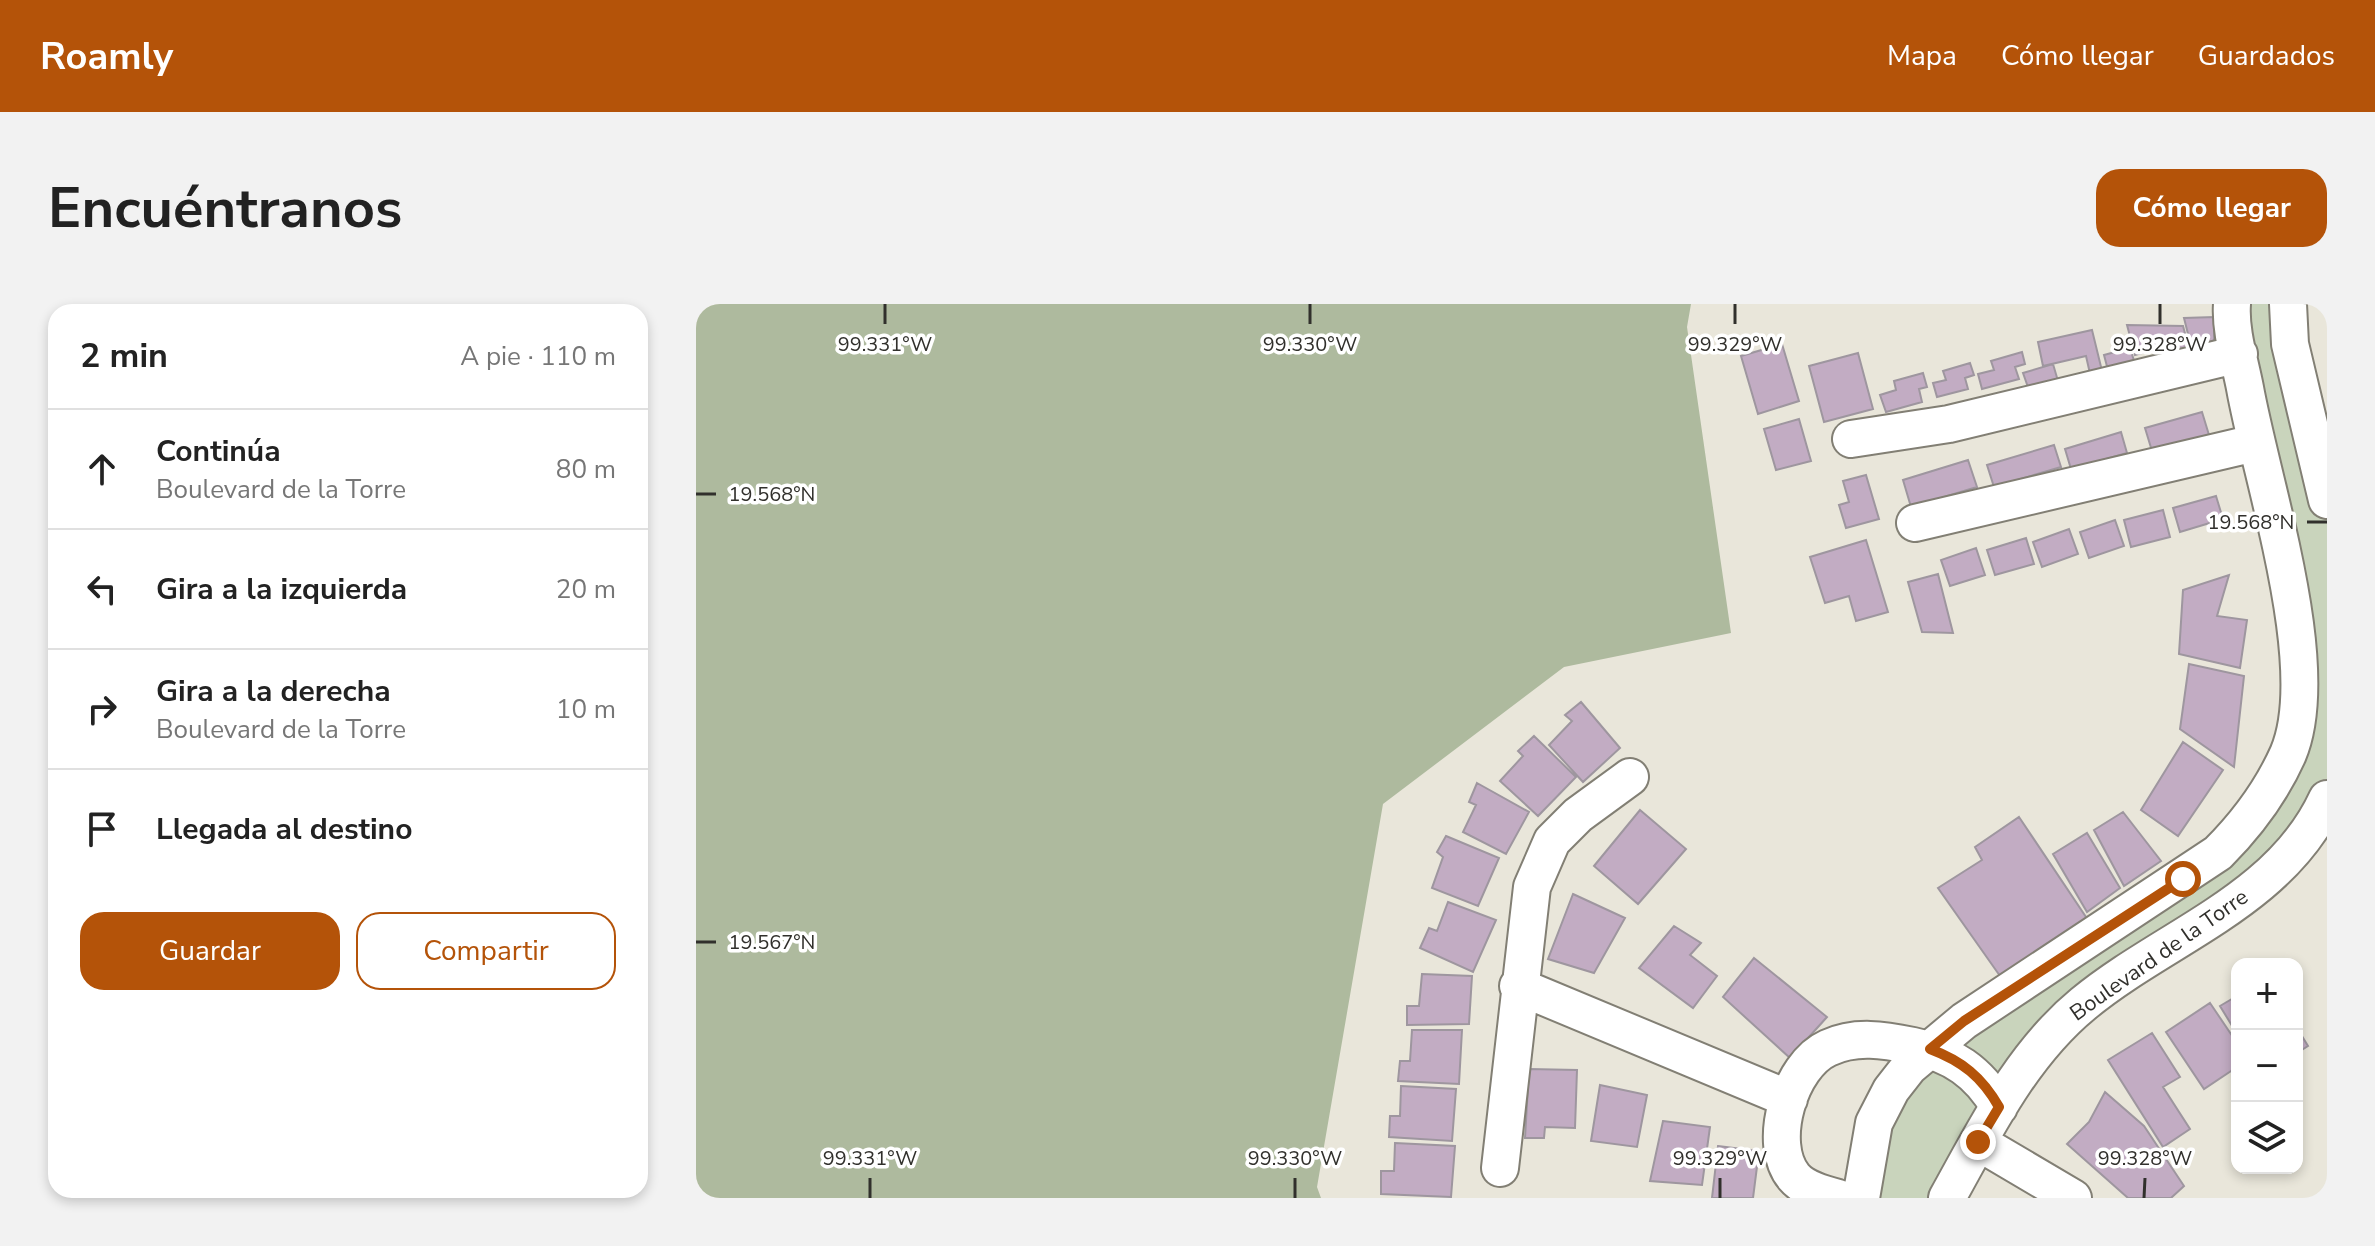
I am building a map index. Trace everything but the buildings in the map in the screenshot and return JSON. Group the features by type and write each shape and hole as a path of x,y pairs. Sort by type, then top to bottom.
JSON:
{"street":[{"path":"1861,1198 1874,1123 1891,1090 1930,1049 1964,1021 2218,853 2245,825 2289,752 2299,709 2299,655 2291,603 2255,443 2232,304"},
{"path":"2288,304 2290,344 2327,500"},
{"path":"1851,439 1911,432 2239,354"},
{"path":"1915,523 2255,443"},
{"path":"1500,1168 1527,910 1539,864 1552,841 1578,815 1630,777"},
{"name":"Boulevard de la Torre","path":"1947,1198 2028,1061 2054,1031 2114,981 2246,895 2289,856 2327,799"},
{"path":"1518,986 1789,1099"},
{"path":"1838,1198 1817,1193 1796,1179 1786,1164 1782,1144 1789,1099 1812,1059 1848,1040 1887,1040 1930,1049 1965,1066 1986,1085 1999,1107"},
{"path":"1978,1142 2073,1198"}],"green space":[{"path":"696,304 1691,304 1687,327 1731,633 1564,667 1383,804 1317,1187 1321,1198 696,1198"},
{"path":"2232,304 2288,304 2327,500 2327,799 2320,814 2083,1004 1947,1198 1861,1198 1891,1090 2218,853 2299,709"}],"route":[{"path":"1978,1142 1999,1107 1986,1085 1965,1066 1930,1049 1964,1021 2183,879"}]}
